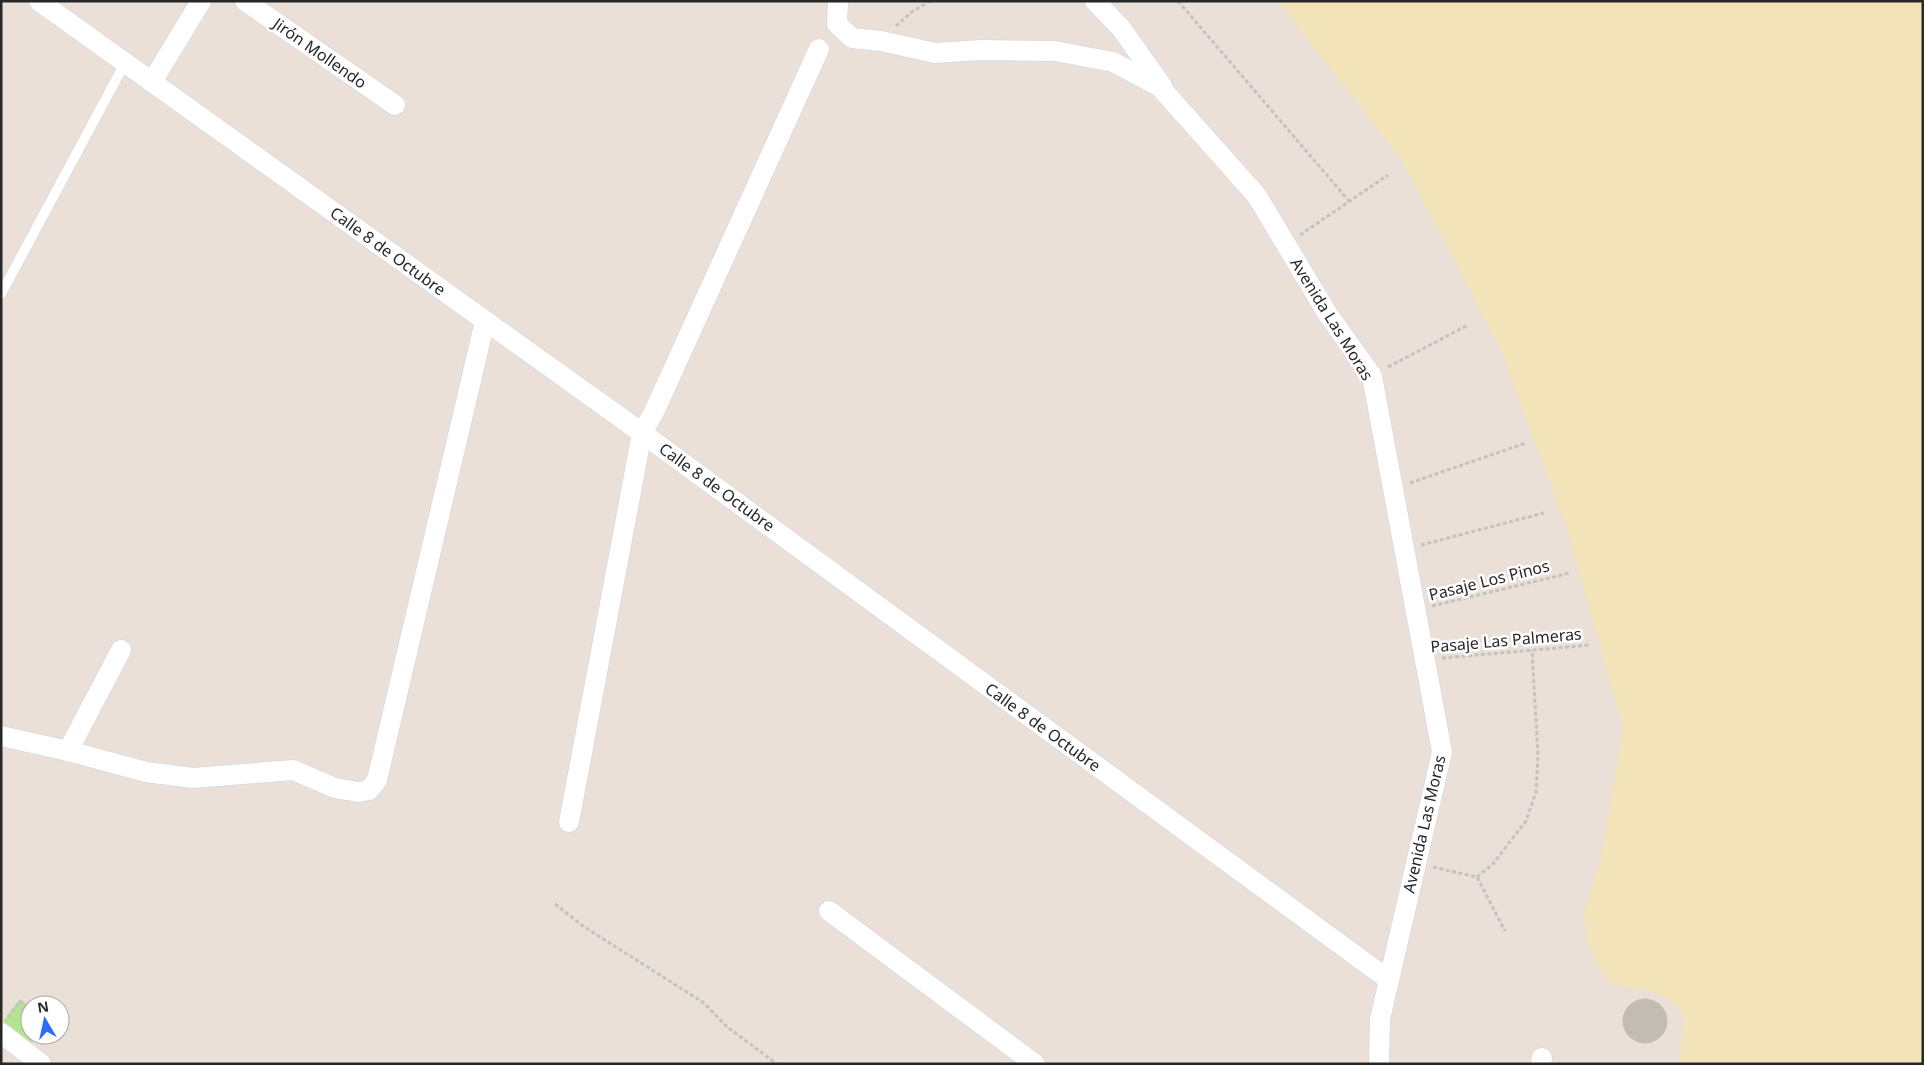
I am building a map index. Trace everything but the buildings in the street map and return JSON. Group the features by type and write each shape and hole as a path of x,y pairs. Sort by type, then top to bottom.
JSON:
{"street":[{"name":"Calle 8 de Octubre","path":"40,1 642,433 1389,980"},
{"path":"152,82 201,1"},
{"name":"Jirón Mollendo","path":"245,1 395,105"},
{"name":"Avenida Las Moras","path":"838,1 838,24 852,38 881,41 935,53 981,50 1055,51 1113,62 1160,87 1257,196 1327,313 1372,376 1414,610 1442,752 1380,1019 1379,1064"},
{"path":"1095,1 1120,28 1175,104"},
{"path":"569,822 642,433 654,412 819,50"},
{"path":"1,736 68,751 146,772 194,778 293,770 335,788 358,792 369,790 377,780 485,321"},
{"path":"68,751 121,650"},
{"path":"829,911 1035,1064"},
{"path":"3,1027 41,1064"}],"lane":[{"path":"1,294 125,63"}],"path":[{"path":"881,41 913,11 930,1"},
{"path":"1178,1 1349,201"},
{"path":"1286,245 1388,175"},
{"path":"1372,376 1468,325"},
{"path":"1392,489 1526,443"},
{"path":"1404,549 1544,513"},
{"name":"Pasaje Los Pinos","path":"1414,610 1570,573"},
{"name":"Pasaje Las Palmeras","path":"1424,660 1591,645"},
{"path":"1477,877 1492,865 1526,821 1536,792 1538,756 1532,650"},
{"path":"1416,864 1477,877"},
{"path":"1477,877 1504,931"},
{"path":"554,904 583,926 704,1003 726,1026 777,1064"},
{"path":"3,1027 20,1001"}],"green space":[{"path":"20,999 20,1034 3,1021"}],"sand":[{"path":"1279,1 1923,1 1923,1064 1679,1064 1684,1015 1670,1000 1653,991 1614,985 1600,970 1588,943 1584,914 1601,859 1623,729 1568,531 1501,351 1403,162"}]}
